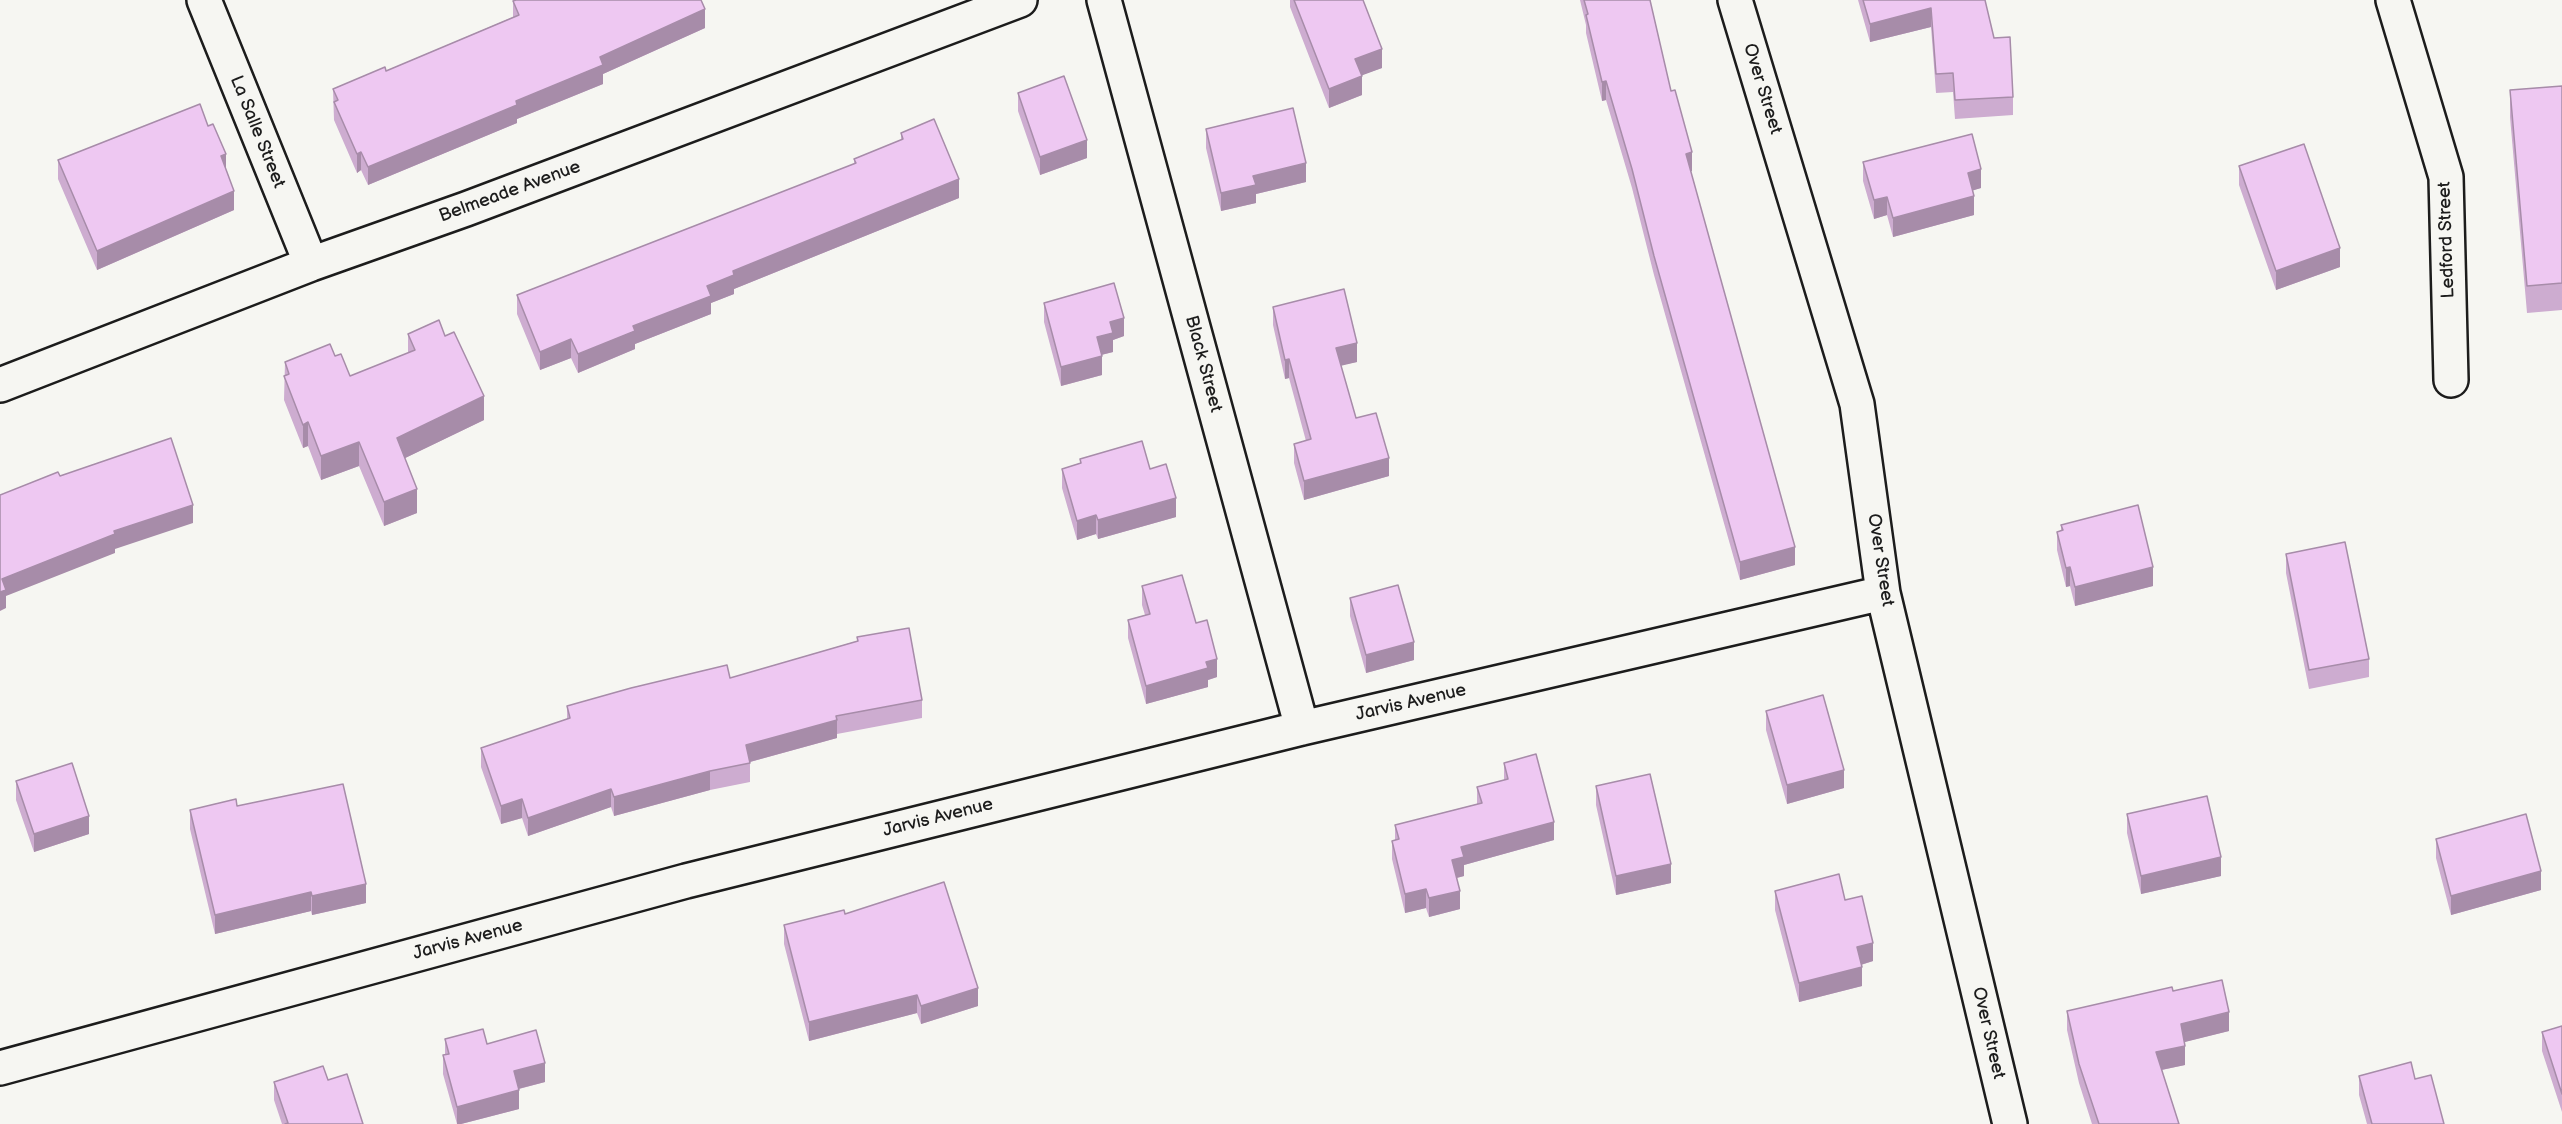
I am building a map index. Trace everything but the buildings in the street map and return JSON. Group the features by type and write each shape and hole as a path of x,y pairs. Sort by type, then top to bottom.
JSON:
{"street":[{"name":"La Salle Street","path":"204,0 311,264"},
{"name":"Belmeade Avenue","path":"0,385 311,264 466,209 1020,0"},
{"name":"Black Street","path":"1104,0 1302,728"},
{"name":"Over Street","path":"1735,0 1857,404 1883,593 2010,1124"},
{"name":"Ledford Street","path":"2393,0 2446,177 2451,380"},
{"name":"Jarvis Avenue","path":"0,1068 686,880 1302,728 1883,593"}]}
